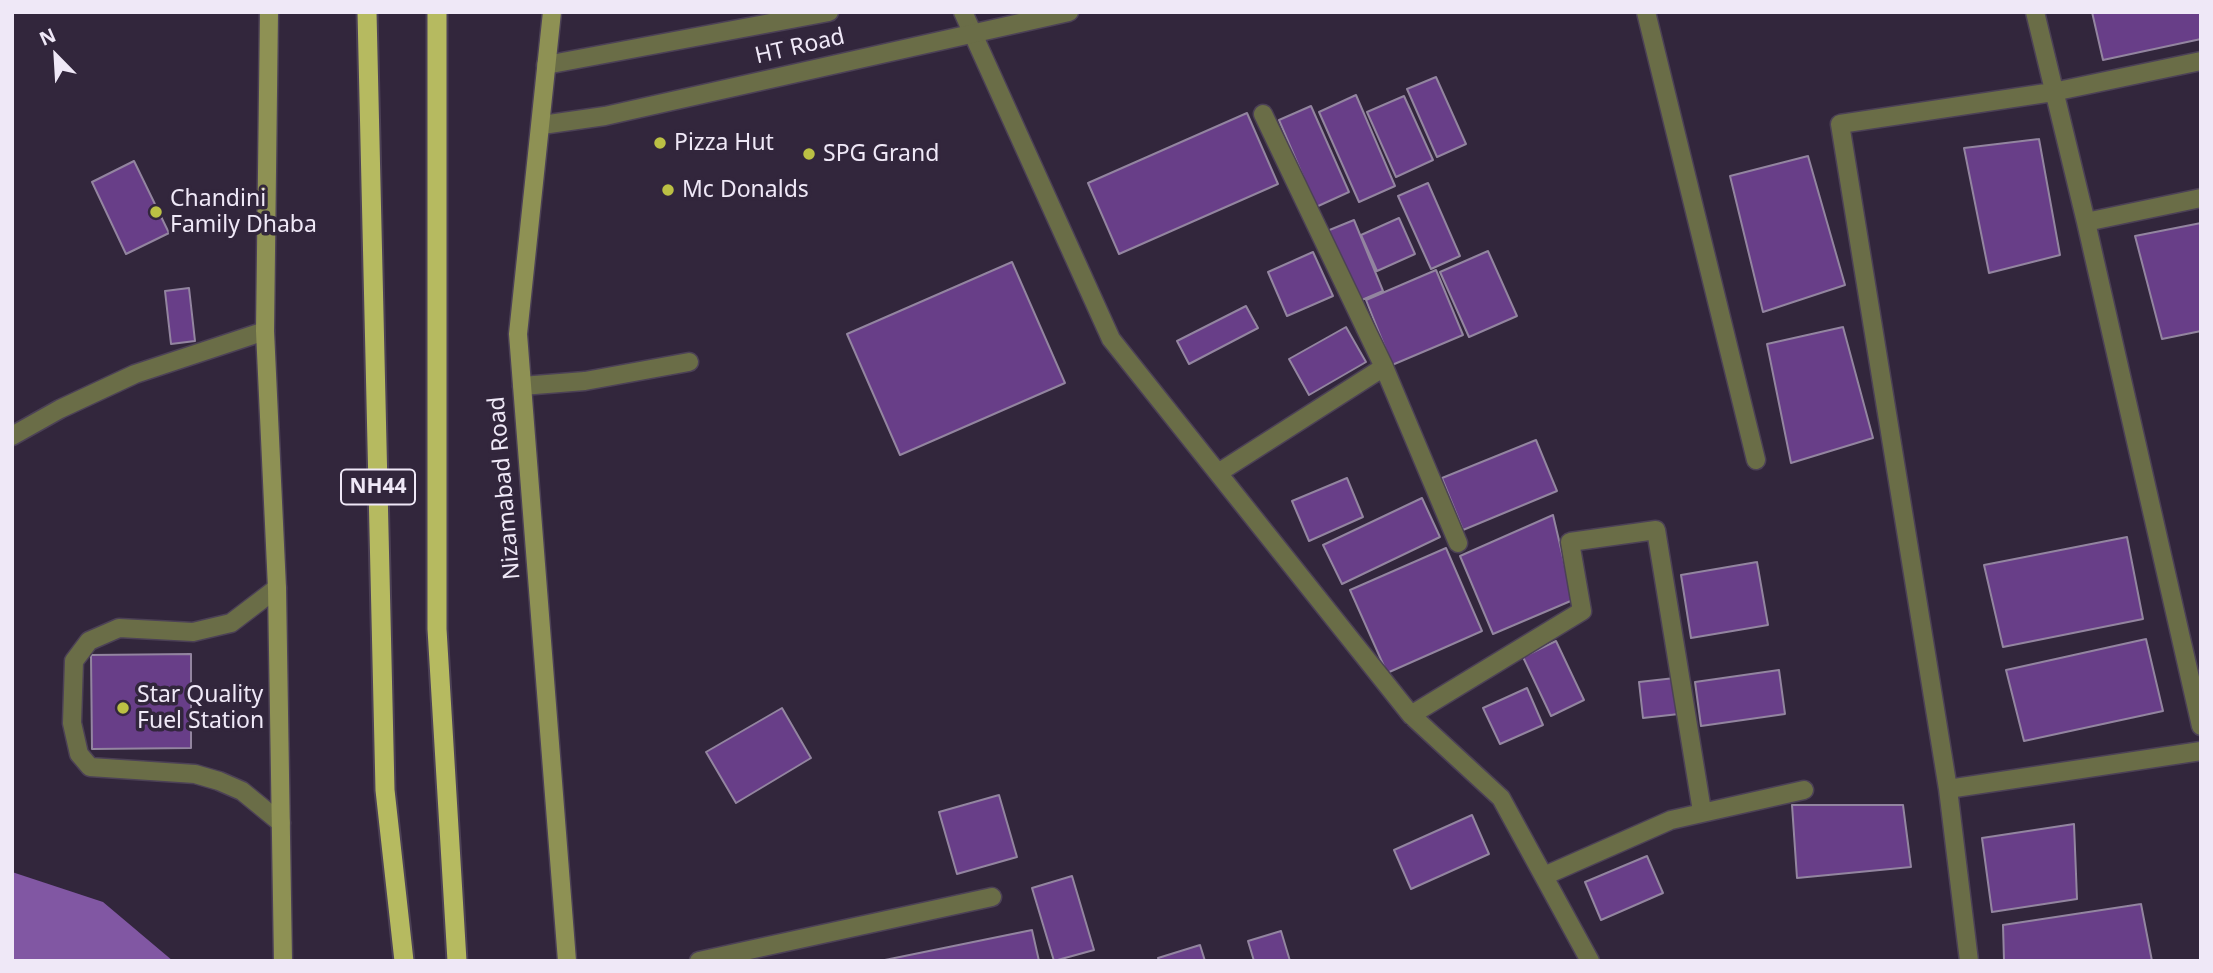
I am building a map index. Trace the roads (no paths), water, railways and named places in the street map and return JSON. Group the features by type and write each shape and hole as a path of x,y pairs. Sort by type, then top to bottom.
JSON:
{"highway":[{"name":"NH44","path":"367,12 385,790 404,961"},
{"name":"NH44","path":"437,12 437,629 457,961"}],"main road":[{"path":"269,12 265,331 277,588 283,961"},
{"name":"Nizamabad Road","path":"552,12 518,334 567,961"}],"street":[{"name":"HT Road","path":"547,65 829,12"},
{"path":"962,12 1111,339 1411,715 1501,798 1590,961"},
{"name":"HT Road","path":"542,125 605,116 1069,12"},
{"path":"1646,12 1756,460"},
{"path":"2035,12 2086,222 2201,726"},
{"path":"1969,961 1948,789 1840,124 2053,92 2201,61"},
{"path":"1263,114 1384,367 1458,543"},
{"path":"2086,222 2201,198"},
{"path":"12,436 60,409 135,374 265,331"},
{"path":"522,386 585,381 689,362"},
{"path":"1218,473 1384,367"},
{"path":"1411,715 1583,611 1570,542 1656,530 1702,811"},
{"path":"277,588 231,623 192,632 119,628 89,641 74,662 72,723 79,754 90,767 195,774 242,791 281,823"},
{"path":"1948,789 2201,751"},
{"path":"1544,876 1671,820 1804,790"},
{"path":"699,961 992,897"}],"place":[{"name":"Pizza Hut","path":"660,143"},
{"name":"SPG Grand","path":"809,154"},
{"name":"Mc Donalds","path":"668,190"},
{"name":"Chandini Family Dhaba","path":"156,212"},
{"name":"Star Quality Fuel Station","path":"123,708"}]}
